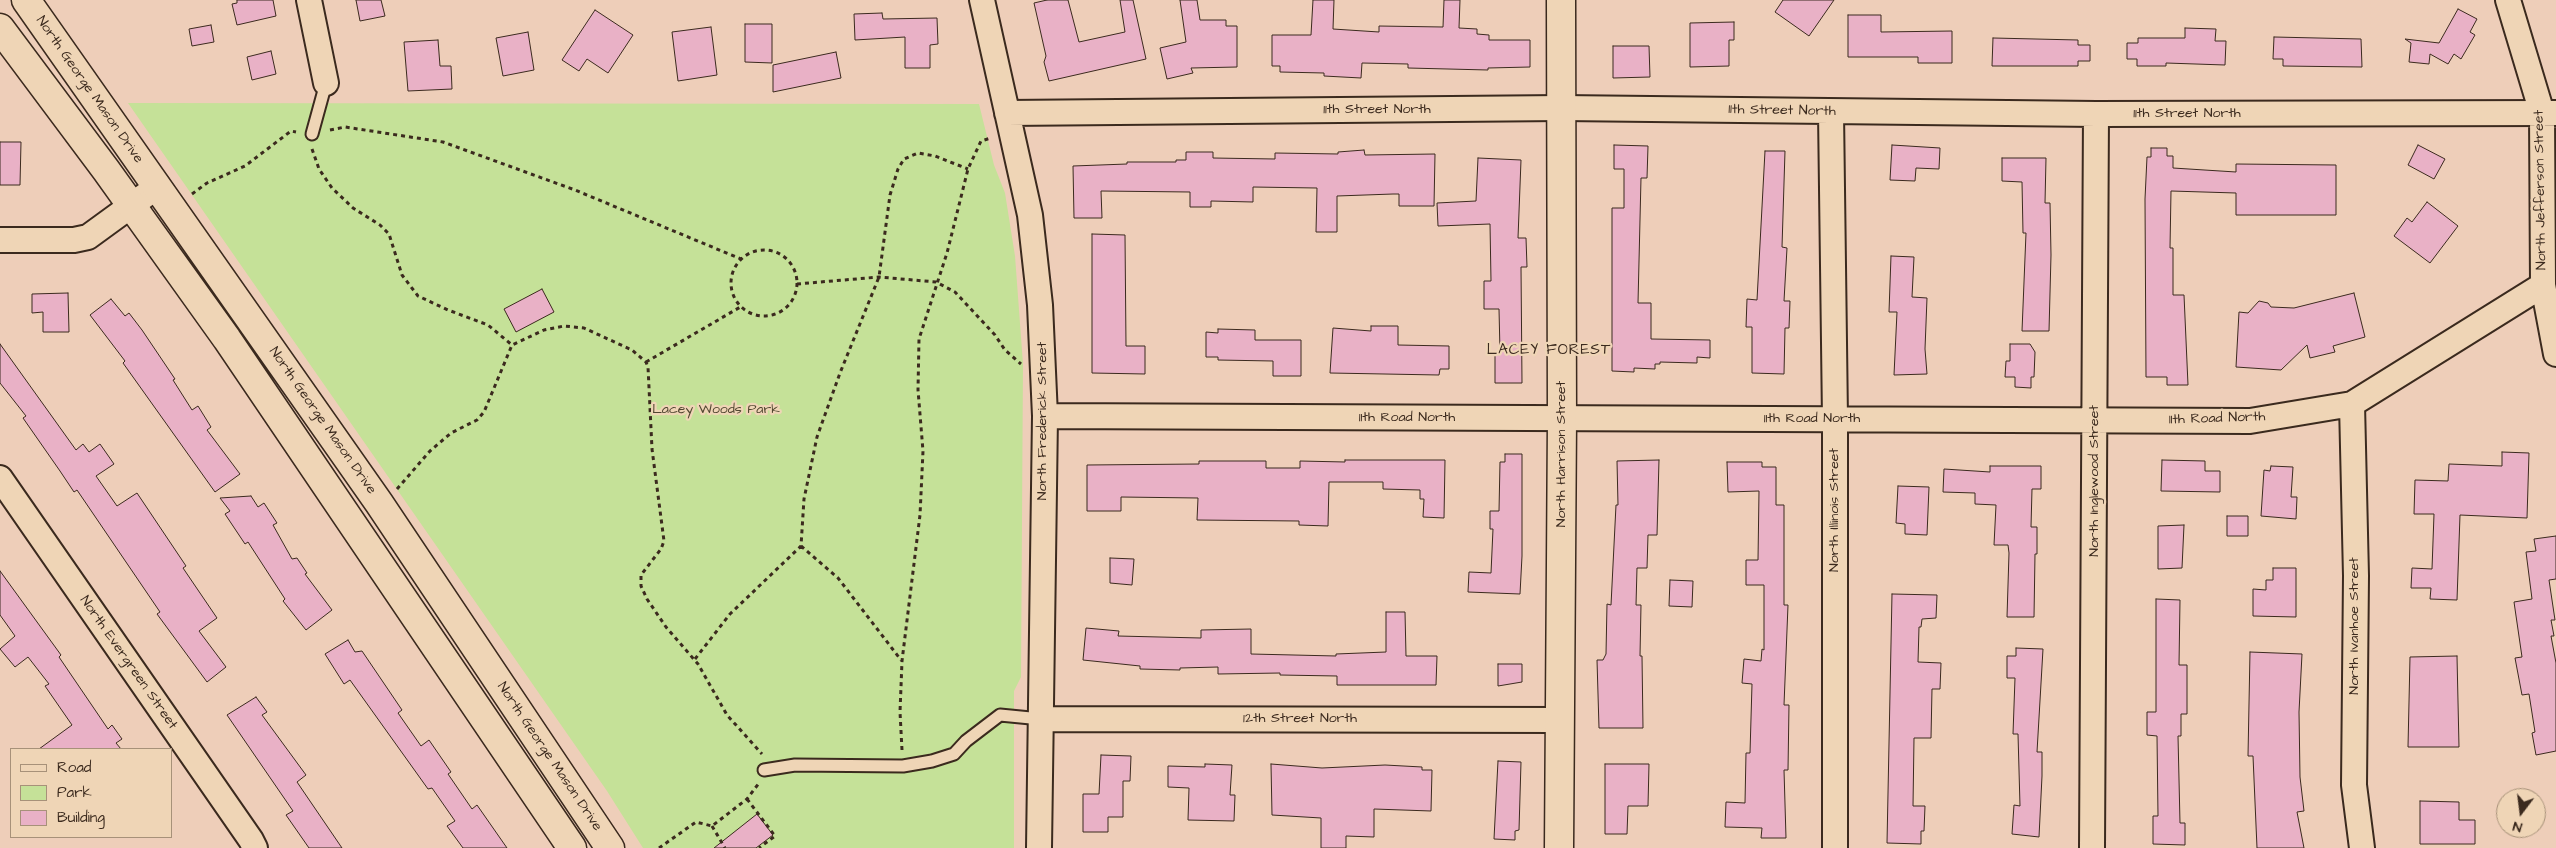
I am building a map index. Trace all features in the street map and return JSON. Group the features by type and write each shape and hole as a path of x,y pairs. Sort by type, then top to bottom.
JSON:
{"main road":[{"name":"North George Mason Drive","path":"26,0 379,503 610,848"},
{"name":"North Harrison Street","path":"1559,848 1562,419 1561,0"},
{"path":"0,28 132,205 238,356 572,848"}],"street":[{"path":"309,0 326,83"},
{"name":"North Frederick Street","path":"982,0 1030,215 1044,373 1040,848"},
{"name":"North Jefferson Street","path":"2508,0 2549,113 2543,285 2556,354"},
{"name":"11th Street North","path":"1007,113 1562,108 2096,114 2549,113"},
{"name":"North Illinois Street","path":"1831,112 1835,419 1835,848"},
{"name":"North Inglewood Street","path":"2092,848 2096,422 2096,114"},
{"path":"0,240 80,239 95,233 158,186"},
{"name":"11th Road North","path":"1044,416 1835,419 2096,422 2250,421 2352,404 2543,285"},
{"name":"North Ivanhoe Street","path":"2352,404 2356,576 2354,785 2362,848"},
{"name":"North Evergreen Street","path":"0,478 252,840 255,848"},
{"name":"12th Street North","path":"1041,719 1559,720"}],"lane":[{"path":"312,134 326,83"},
{"path":"764,770 795,765 903,766 954,754 966,740 1000,715 1041,719"}],"path":[{"path":"190,195 207,183 245,166 291,131 312,134 345,127 443,142 575,190 741,259"},
{"path":"312,134 312,155 319,169 332,188 353,208 380,225 389,234 402,274 410,288 427,302 488,325 503,335 512,346"},
{"path":"903,766 900,712 902,661 911,596 923,450 918,390 919,339 947,253 968,169 981,141 989,140"},
{"path":"695,659 730,614 801,546 804,499 817,438 840,373 879,277 890,195 898,170 904,159 918,153 935,156 968,169"},
{"path":"759,250 777,252 792,264 797,284 790,304 781,311 760,315 750,312 742,306 732,288 735,268 741,259 759,250"},
{"path":"797,284 879,277 936,282 955,292 995,335 1005,350 1020,363 1044,373"},
{"path":"646,362 742,306"},
{"path":"403,484 437,445 451,433 477,420 484,412 512,346 544,330 564,326 584,328 616,341 632,350 646,362 652,449 664,541 661,549 641,575 641,586 646,599 666,628 695,659 727,716 763,755 764,770 756,790 712,826"},
{"path":"801,546 838,578 902,661"},
{"path":"747,799 775,836 759,848"},
{"path":"659,848 696,822 712,826 725,848"}],"green space":[{"name":"Lacey Woods Park","path":"128,103 979,104 994,165 1005,193 1015,256 1023,364 1021,677 1014,691 1014,848 643,848 607,791"}],"building":[{"path":"237,0 273,0 276,16 237,25 232,4 237,3"},
{"path":"356,0 381,0 385,16 360,21"},
{"path":"1047,0 1068,0 1079,42 1125,32 1120,0 1133,0 1146,59 1049,81 1044,62 1046,56 1034,3"},
{"path":"1180,0 1197,0 1200,20 1226,20 1226,26 1237,26 1237,67 1191,68 1193,73 1167,79 1160,48 1186,42"},
{"path":"1313,0 1334,0 1333,29 1379,32 1379,26 1443,27 1444,0 1460,0 1459,28 1477,29 1477,34 1489,35 1489,40 1530,40 1530,67 1488,68 1488,70 1408,68 1408,64 1362,63 1361,78 1324,76 1324,73 1280,72 1280,66 1272,66 1272,35 1311,35"},
{"path":"1783,0 1834,0 1809,36 1775,12"},
{"path":"2458,9 2477,19 2470,32 2475,35 2461,59 2454,54 2448,64 2430,54 2429,64 2409,62 2411,43 2405,39 2439,43"},
{"path":"595,10 633,35 608,73 587,59 579,71 562,60"},
{"path":"882,13 883,19 937,18 938,44 930,45 930,68 905,68 905,37 855,40 854,14"},
{"path":"1848,15 1881,15 1881,32 1952,31 1952,63 1918,63 1918,57 1848,57"},
{"path":"1734,22 1734,40 1729,40 1729,66 1690,67 1690,23"},
{"path":"745,24 772,24 772,63 745,62"},
{"path":"211,25 214,42 192,46 189,29"},
{"path":"711,27 717,75 678,81 672,32"},
{"path":"2185,28 2216,29 2215,41 2226,41 2225,65 2166,63 2166,66 2137,66 2137,59 2127,59 2127,43 2138,43 2138,38 2185,38"},
{"path":"528,32 534,70 503,76 496,38"},
{"path":"2274,37 2361,39 2362,67 2283,66 2283,59 2273,59"},
{"path":"1993,38 2078,40 2078,45 2090,45 2090,61 2078,61 2078,66 1992,66"},
{"path":"438,40 440,66 451,66 452,89 408,91 404,42"},
{"path":"1613,46 1649,46 1650,77 1613,78"},
{"path":"271,51 276,74 252,80 247,57"},
{"path":"836,52 841,78 773,92 773,65"},
{"path":"0,142 21,142 20,185 0,185"},
{"path":"1614,145 1648,146 1647,178 1641,178 1638,303 1651,303 1651,339 1710,340 1710,358 1697,357 1697,363 1660,362 1660,364 1655,364 1655,369 1634,368 1634,372 1612,371 1612,208 1624,208 1624,169 1614,169"},
{"path":"1892,145 1940,148 1939,169 1916,168 1915,181 1890,180"},
{"path":"2418,145 2445,159 2434,179 2408,165"},
{"path":"2151,148 2167,148 2167,156 2173,156 2173,168 2236,172 2236,164 2336,165 2336,215 2236,215 2236,193 2171,191 2170,248 2173,248 2173,295 2184,295 2188,385 2167,385 2167,377 2146,377 2145,199 2147,157 2151,157"},
{"path":"1364,150 1365,155 1435,154 1434,206 1399,206 1399,194 1337,196 1337,232 1316,232 1317,188 1253,187 1253,202 1211,201 1211,207 1190,207 1190,192 1101,191 1102,218 1074,218 1073,166 1127,164 1127,162 1176,162 1176,160 1186,160 1186,152 1213,152 1213,158 1275,159 1275,153 1338,154 1338,152"},
{"path":"1765,151 1785,151 1782,247 1787,248 1784,301 1790,301 1789,328 1785,328 1784,374 1752,373 1752,327 1746,327 1747,299 1757,300"},
{"path":"1478,158 1521,160 1518,238 1526,238 1527,267 1521,267 1522,383 1495,383 1495,352 1500,352 1499,309 1484,309 1484,281 1491,281 1490,224 1438,226 1437,203 1476,201"},
{"path":"2002,158 2046,158 2045,203 2050,203 2051,255 2049,331 2022,331 2026,233 2023,233 2022,182 2002,181"},
{"path":"2427,202 2458,226 2430,263 2394,236 2407,218 2412,222"},
{"path":"1092,234 1125,235 1126,346 1145,346 1145,374 1092,373"},
{"path":"1891,256 1914,257 1912,297 1927,298 1925,349 1927,374 1894,375 1897,312 1889,312"},
{"path":"542,289 554,312 516,332 504,309"},
{"path":"68,293 69,332 43,332 43,312 32,313 32,294"},
{"path":"2354,293 2365,337 2333,346 2335,352 2310,358 2307,345 2281,370 2236,367 2239,312 2248,313 2259,301 2268,303 2271,307 2294,308"},
{"path":"111,299 125,316 129,313 142,330 175,379 173,380 192,410 198,406 211,427 207,430 240,474 215,492 123,363 125,361 90,315"},
{"path":"1371,326 1398,326 1398,345 1449,346 1449,369 1440,369 1439,375 1330,373 1333,328 1371,331"},
{"path":"1218,329 1255,330 1255,340 1301,340 1301,376 1273,376 1273,361 1218,360 1218,357 1206,357 1206,332 1218,333"},
{"path":"0,344 76,450 83,444 89,452 100,444 114,464 96,476 117,506 137,493 186,566 183,568 217,618 199,631 226,667 207,682 157,614 160,612 77,490 74,492 23,418 26,416 0,383"},
{"path":"2010,344 2030,344 2035,352 2034,377 2031,377 2031,388 2015,387 2015,377 2005,377 2006,361 2010,361"},
{"path":"2502,452 2529,453 2527,518 2460,515 2457,600 2430,599 2431,588 2411,588 2412,568 2432,569 2434,514 2414,514 2415,480 2448,481 2449,464 2502,466"},
{"path":"1505,454 1522,454 1520,594 1468,592 1469,572 1491,573 1493,529 1490,529 1490,511 1499,511 1500,462 1505,462"},
{"path":"1345,460 1445,460 1444,518 1423,517 1424,499 1420,499 1420,490 1383,489 1383,482 1329,482 1328,526 1299,525 1299,521 1197,520 1198,498 1121,497 1121,511 1087,511 1087,465 1199,464 1199,461 1266,461 1266,468 1300,468 1300,461 1345,462"},
{"path":"1659,460 1657,535 1648,535 1647,568 1637,568 1636,605 1641,605 1640,656 1642,656 1643,728 1599,728 1597,660 1603,660 1606,654 1607,604 1611,605 1616,505 1618,505 1617,461"},
{"path":"2162,460 2205,461 2205,471 2220,471 2220,492 2161,491"},
{"path":"1727,462 1762,462 1762,467 1776,467 1776,505 1784,505 1784,605 1788,605 1784,705 1789,705 1788,770 1784,770 1786,838 1761,838 1762,828 1725,827 1726,802 1745,803 1746,753 1750,753 1752,684 1742,683 1744,659 1761,661 1762,649 1764,650 1764,585 1746,585 1746,560 1758,560 1759,491 1728,492"},
{"path":"1990,466 2041,466 2041,489 2032,489 2031,527 2037,527 2034,617 2007,617 2009,553 2008,545 1994,545 1996,505 1975,504 1975,493 1943,492 1944,469 1990,472"},
{"path":"2271,466 2293,467 2291,497 2297,497 2296,519 2261,516 2264,470 2270,471"},
{"path":"1898,486 1929,487 1927,535 1905,534 1905,524 1896,523"},
{"path":"251,496 258,507 264,503 277,523 273,525 292,559 297,558 307,573 305,574 332,610 306,630 283,601 285,599 248,542 245,544 225,514 230,511 220,498"},
{"path":"2227,516 2248,516 2248,536 2227,536"},
{"path":"2184,525 2182,568 2158,569 2158,526"},
{"path":"2556,536 2556,579 2549,580 2555,620 2551,620 2554,636 2551,636 2556,663 2556,751 2536,755 2532,733 2535,732 2529,694 2522,695 2515,658 2522,657 2514,602 2532,599 2526,552 2536,551 2534,539"},
{"path":"1110,558 1134,559 1132,585 1110,583"},
{"path":"2273,568 2296,568 2296,617 2253,616 2253,589 2266,590 2266,580 2273,580"},
{"path":"0,571 61,655 59,657 108,729 112,725 122,739 116,743 120,748 40,748 72,725 45,686 49,684 28,657 15,667 0,649 15,636 0,615"},
{"path":"1670,580 1693,581 1692,607 1669,606"},
{"path":"1892,594 1937,595 1936,618 1922,619 1921,627 1919,627 1918,662 1941,663 1940,689 1932,689 1931,738 1914,738 1913,806 1925,806 1924,831 1921,831 1921,844 1887,843"},
{"path":"2156,599 2180,600 2179,665 2187,665 2187,714 2181,714 2181,736 2178,736 2180,823 2185,823 2185,845 2153,844 2153,816 2158,816 2157,736 2147,735 2147,712 2156,712"},
{"path":"1386,612 1405,612 1406,656 1437,656 1436,685 1337,685 1337,676 1280,675 1280,673 1218,674 1218,667 1180,668 1180,670 1140,669 1140,666 1083,660 1086,628 1119,631 1118,636 1201,638 1201,630 1251,629 1251,654 1336,656 1336,654 1386,652"},
{"path":"348,640 355,652 362,651 402,710 398,713 421,746 429,740 451,772 448,774 472,809 477,805 507,848 463,848 447,826 455,821 432,788 428,789 350,680 344,684 325,654"},
{"path":"2016,648 2043,649 2037,752 2042,752 2039,837 2012,834 2014,805 2020,806 2018,734 2013,734 2015,678 2007,678 2007,656 2016,656"},
{"path":"2250,652 2302,654 2299,712 2300,777 2304,811 2297,812 2304,848 2257,848 2253,756 2248,756"},
{"path":"2457,656 2459,747 2408,747 2410,657"},
{"path":"1498,664 1522,664 1522,682 1498,686"},
{"path":"256,697 267,712 262,715 306,775 297,782 342,848 309,848 286,815 293,811 227,715"},
{"path":"1101,755 1131,756 1130,781 1123,781 1123,817 1108,817 1108,832 1083,832 1083,794 1099,794"},
{"path":"1498,761 1521,762 1519,830 1515,831 1515,840 1494,839"},
{"path":"1205,764 1232,765 1230,795 1235,795 1234,821 1188,820 1189,788 1168,787 1168,766 1205,767"},
{"path":"1271,764 1322,768 1385,765 1422,767 1422,770 1432,770 1431,811 1374,809 1374,837 1346,836 1346,848 1321,848 1321,818 1272,815"},
{"path":"1605,764 1649,764 1648,806 1628,806 1627,834 1605,834"},
{"path":"2420,801 2459,802 2459,820 2475,820 2475,844 2420,844"},
{"path":"757,814 773,835 756,848 714,848"}],"district":[{"name":"LACEY FOREST","path":"1549,351"}]}
